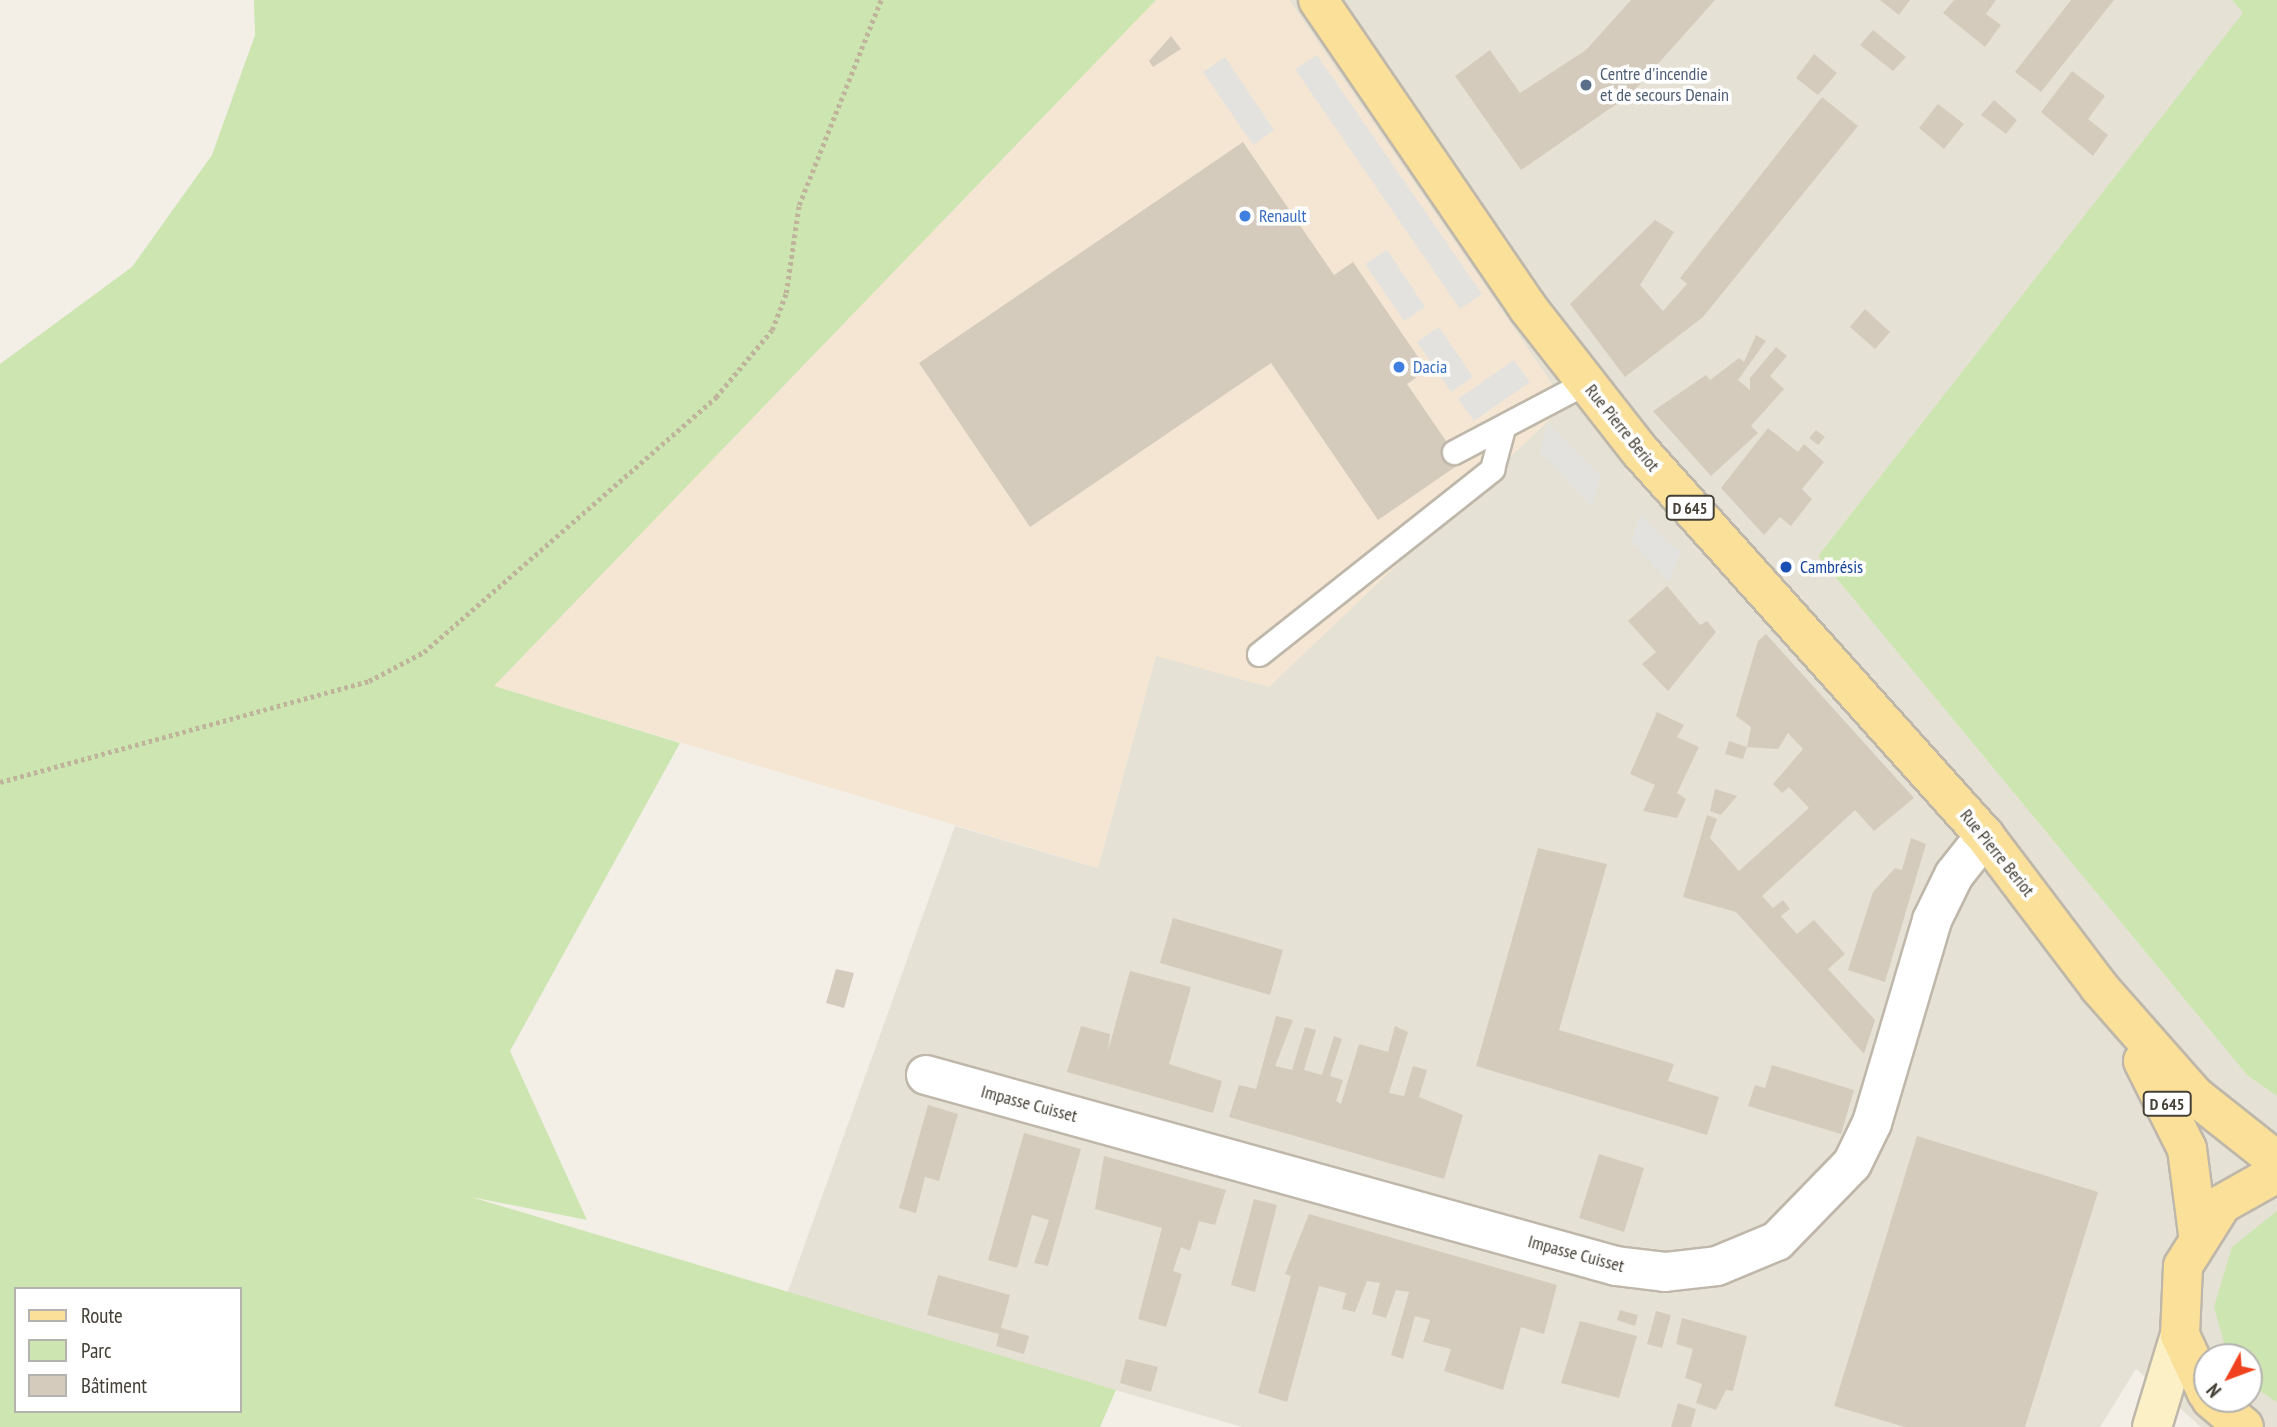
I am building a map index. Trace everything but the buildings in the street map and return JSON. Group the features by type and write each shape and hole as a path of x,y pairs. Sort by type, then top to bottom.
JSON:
{"main road":[{"name":"Rue Pierre Beriot","path":"1318,0 1586,383 1667,483 1985,836 2099,987 2213,1114 2277,1161"},
{"name":"Rue Pierre Beriot","path":"2099,987 2187,1149 2198,1234"},
{"path":"2152,1427 2180,1335 2179,1283 2198,1234 2238,1192 2277,1173"},
{"path":"2180,1335 2193,1363"},
{"path":"2228,1413 2244,1427"}],"street":[{"name":"Impasse Cuisset","path":"926,1075 1616,1266 1665,1272 1717,1266 1777,1241 1852,1164 1872,1123 1932,920 1954,875 1985,836"}],"lane":[{"path":"1454,452 1586,383"},
{"path":"1259,654 1492,469 1503,428"}],"path":[{"path":"0,782 369,681 424,652 716,397 772,331 786,293 799,205 881,0"}],"shaded area":[{"path":"1156,0 1289,0 1566,404 1269,687 1156,656 1098,868 493,686"},
{"path":"1289,0 2232,0 2244,13 1818,556 2248,1076 2277,1096 2277,1427 2201,1427 2136,1369 2100,1427 1242,1427 787,1294 955,826 1098,868 1156,656 1418,193"},
{"path":"1317,55 1482,294 1460,309 1295,69"},
{"path":"1225,57 1274,130 1253,145 1203,72"},
{"path":"1387,250 1425,307 1404,321 1365,264"},
{"path":"1439,327 1473,377 1451,392 1417,342"},
{"path":"1514,360 1530,382 1474,421 1458,399"},
{"path":"1548,423 1601,476 1592,506 1540,452"},
{"path":"1640,514 1680,552 1669,582 1632,543"}],"green space":[{"path":"254,0 1156,0 494,686 680,743 510,1051 587,1220 471,1197 1116,1390 1100,1427 0,1427 0,364 132,267 212,155 255,35"},
{"path":"2232,0 2277,0 2277,1096 2248,1076 1818,556 2243,13"},
{"path":"2277,1211 2277,1402 2263,1393 2263,1343 2224,1343 2214,1307 2232,1247"}],"place":[{"name":"Centre d'incendie et de secours Denain","path":"1586,85"},
{"name":"Renault","path":"1245,216"},
{"name":"Dacia","path":"1399,367"},
{"name":"Cambrésis","path":"1786,567"}]}
